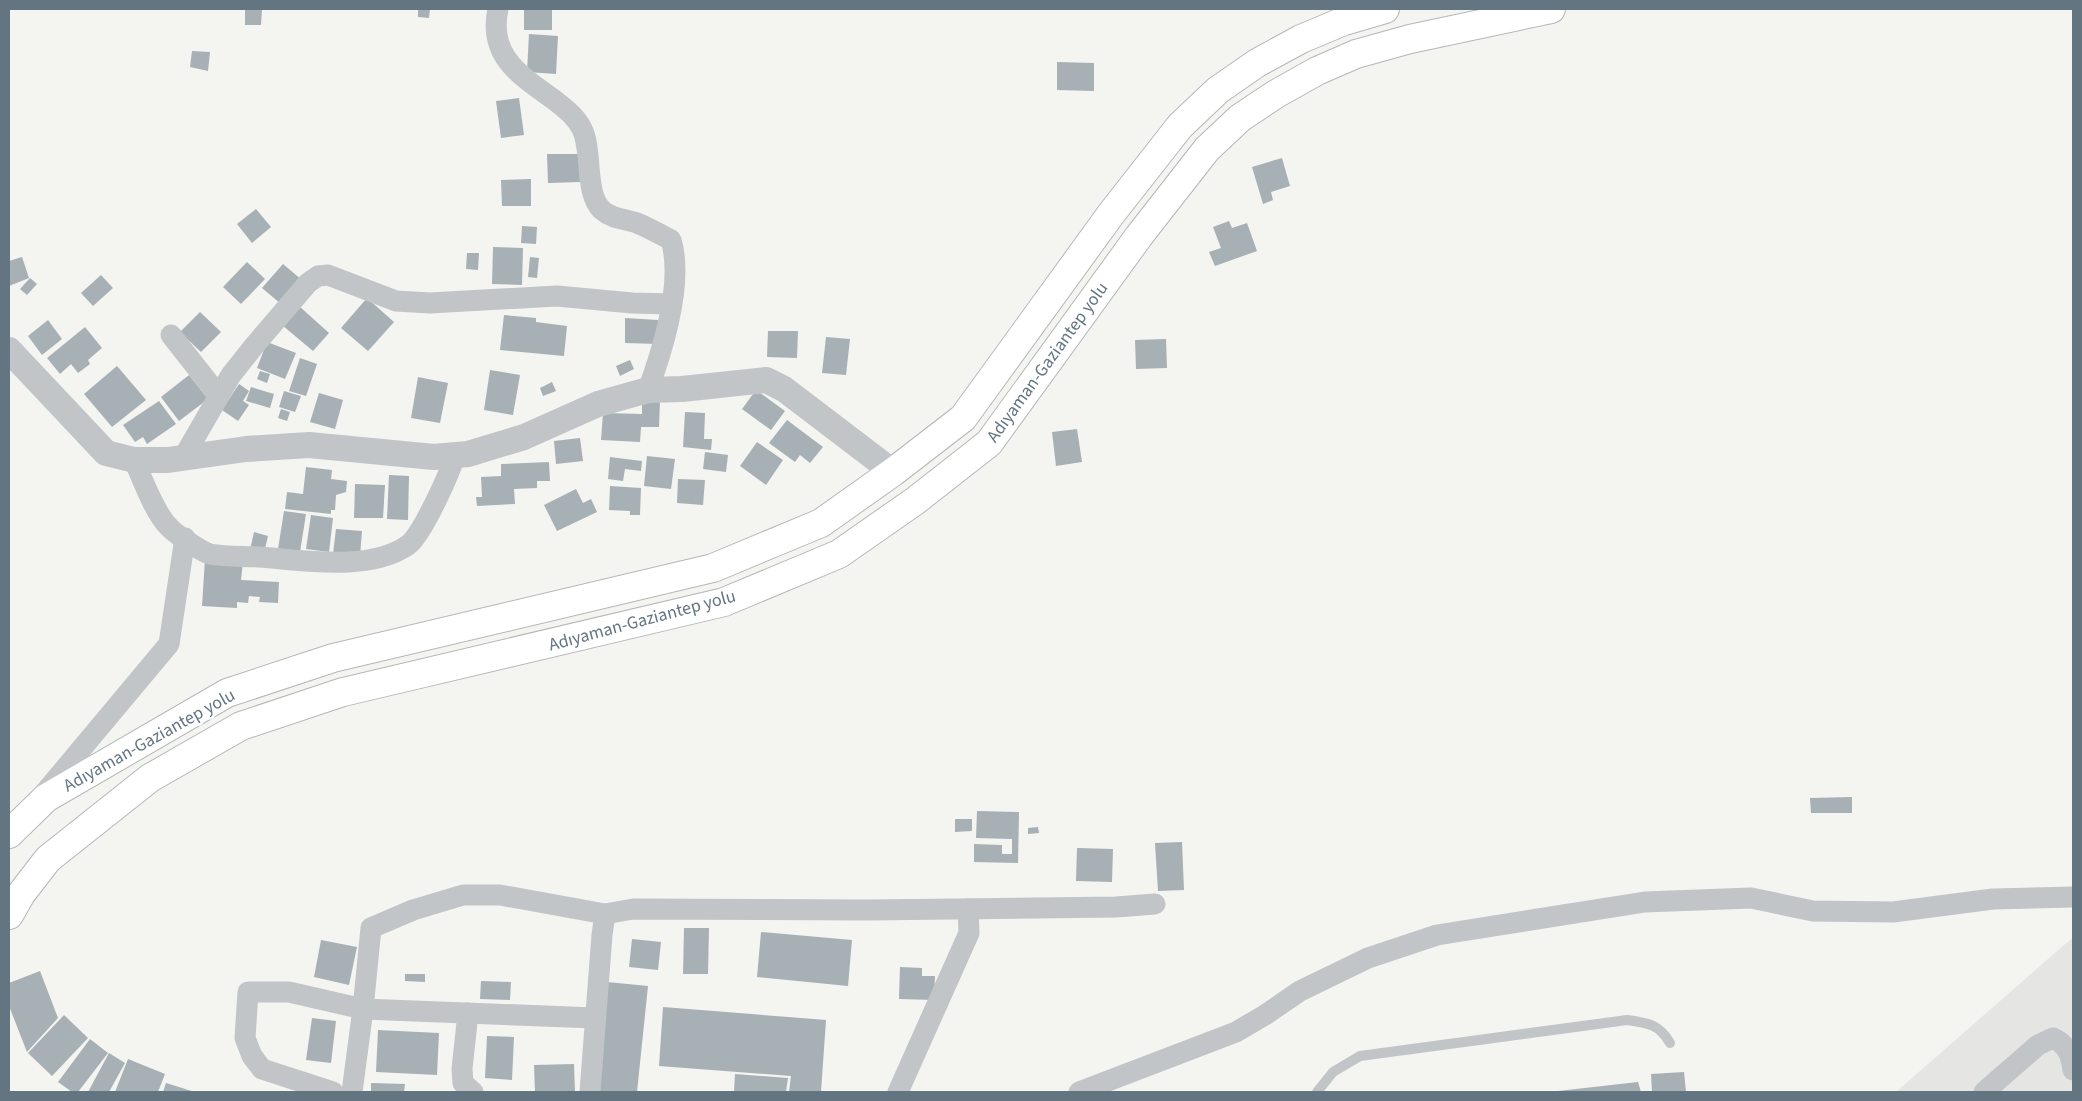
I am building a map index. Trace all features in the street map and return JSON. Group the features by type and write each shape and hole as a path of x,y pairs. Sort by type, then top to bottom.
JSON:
{"highway":[{"name":"Adıyaman-Gaziantep yolu","path":"9,834 46,798 227,693 333,658 713,568 821,523 893,472 963,418 1110,214 1180,126 1218,90 1258,63 1302,39 1344,21 1385,9"},
{"name":"Adıyaman-Gaziantep yolu","path":"9,915 21,894 48,859 150,778 242,726 343,692 724,602 839,554 915,501 989,443 1139,236 1207,150 1240,118 1276,94 1317,71 1356,54 1410,39 1551,9"}],"street":[{"path":"498,9 495,22 498,46 510,66 568,111 582,129 588,153 594,197 601,209 614,218 636,223 671,240 676,268 671,304 662,352 648,390"},
{"path":"183,458 231,375 308,283 318,276 328,275 396,301 430,303 557,296 632,304 671,304"},
{"path":"171,335 220,396"},
{"path":"9,350 106,453 134,460 183,458 309,445 434,457 468,454 524,437 598,404 648,390 682,389 766,380 784,388 893,472"},
{"path":"134,460 150,496 168,527 208,553 326,562 362,561 398,552 410,543 420,529 452,467 455,455"},
{"path":"28,814 169,644 185,538"},
{"path":"352,1092 371,928 413,910 463,895 500,895 605,914 633,909 1116,907 1155,904"},
{"path":"1079,1092 1236,1032 1300,991 1368,958 1437,935 1645,902 1751,898 1813,911 1893,912 1993,899 2073,897"},
{"path":"898,1092 969,933 968,908"},
{"path":"590,1092 605,914"},
{"path":"333,1092 262,1069 252,1056 245,1038 248,992 289,992 363,1009 596,1018"},
{"path":"468,1013 462,1069 463,1083 473,1092"},
{"path":"1984,1092 2038,1045 2053,1038 2064,1042 2072,1058 2073,1070"}],"lane":[{"path":"1317,1092 1333,1072 1360,1056 1627,1020 1647,1023 1662,1031 1670,1043"}],"shaded area":[{"path":"2073,938 2073,1092 1896,1092 2064,945"}],"building":[{"path":"245,9 262,9 261,25 245,25"},
{"path":"418,9 430,9 429,18 418,17"},
{"path":"552,9 552,30 524,30 524,10"},
{"path":"529,34 558,36 556,74 527,72"},
{"path":"192,51 210,52 208,71 190,67"},
{"path":"1057,62 1094,63 1094,91 1057,90"},
{"path":"519,98 524,135 501,138 496,101"},
{"path":"547,154 579,154 580,182 548,183"},
{"path":"1282,158 1290,186 1271,192 1273,200 1263,204 1252,167"},
{"path":"531,179 531,206 502,206 501,180"},
{"path":"256,209 271,227 252,243 237,224"},
{"path":"1229,221 1232,228 1247,223 1257,251 1215,266 1209,252 1221,248 1213,227"},
{"path":"522,226 537,227 536,244 521,243"},
{"path":"493,247 523,248 522,285 492,284"},
{"path":"467,253 479,253 478,270 466,269"},
{"path":"22,257 29,278 9,286 9,261"},
{"path":"530,257 539,258 537,278 528,277"},
{"path":"247,262 265,279 241,304 223,287"},
{"path":"283,264 302,280 281,304 262,288"},
{"path":"101,275 113,288 93,306 81,293"},
{"path":"30,278 37,284 27,295 20,289"},
{"path":"367,298 394,322 368,351 341,328"},
{"path":"299,306 329,333 313,351 282,325"},
{"path":"200,312 221,332 201,352 180,332"},
{"path":"504,315 536,318 536,322 567,326 564,356 500,350"},
{"path":"625,318 658,320 658,344 625,343"},
{"path":"48,320 62,339 42,355 28,336"},
{"path":"85,327 102,348 88,360 90,364 78,373 71,364 60,374 47,358"},
{"path":"768,331 798,331 797,358 767,357"},
{"path":"826,337 850,339 846,375 822,373"},
{"path":"1166,339 1167,368 1136,369 1135,340"},
{"path":"267,342 296,353 285,379 257,368"},
{"path":"300,358 317,364 306,396 289,391"},
{"path":"630,360 634,369 620,376 616,366"},
{"path":"117,366 146,400 112,427 84,394"},
{"path":"490,370 520,375 513,415 484,410"},
{"path":"260,371 270,374 267,383 257,379"},
{"path":"189,375 208,399 179,421 161,397"},
{"path":"418,377 448,383 440,423 411,418"},
{"path":"552,382 556,391 543,396 540,388"},
{"path":"239,384 249,391 243,401 249,405 238,421 222,410"},
{"path":"251,387 274,394 270,408 246,401"},
{"path":"756,390 785,411 771,430 742,409"},
{"path":"284,391 301,396 295,412 279,407"},
{"path":"319,393 343,400 335,429 310,422"},
{"path":"642,400 660,401 659,427 641,427 640,442 601,440 603,413 642,414"},
{"path":"159,401 176,424 147,444 143,437 135,442 123,425"},
{"path":"281,409 290,412 287,421 278,418"},
{"path":"685,412 705,413 704,439 712,439 711,450 683,447"},
{"path":"787,420 823,447 810,463 800,455 795,462 769,443"},
{"path":"1077,429 1082,462 1056,466 1052,432"},
{"path":"580,438 583,461 556,464 554,441"},
{"path":"757,442 783,460 766,485 740,466"},
{"path":"705,452 728,455 726,472 703,469"},
{"path":"647,456 675,459 671,489 644,486"},
{"path":"610,457 642,461 641,471 625,469 623,481 608,479"},
{"path":"549,462 550,481 537,481 537,488 514,489 515,504 477,506 476,497 482,497 481,477 501,476 501,464"},
{"path":"306,467 332,470 331,479 347,481 346,492 336,495 335,510 331,510 331,514 285,509 287,492 303,494"},
{"path":"389,475 409,476 408,520 387,519"},
{"path":"678,479 705,480 703,505 677,503"},
{"path":"355,484 385,485 383,518 354,518"},
{"path":"610,486 641,488 640,515 630,515 630,511 609,510"},
{"path":"576,489 583,503 591,499 597,512 557,531 544,505"},
{"path":"284,511 306,514 300,552 278,549"},
{"path":"311,515 333,518 329,552 306,549"},
{"path":"336,529 362,531 360,556 333,554"},
{"path":"254,532 268,536 264,553 250,550"},
{"path":"205,559 243,562 241,580 279,582 278,603 259,602 260,597 249,596 248,603 237,602 237,608 202,606"},
{"path":"1852,797 1852,813 1811,813 1810,798"},
{"path":"977,811 1019,812 1018,863 974,862 974,844 1002,845 1002,854 1012,854 1012,839 976,838"},
{"path":"955,819 972,819 972,831 955,832"},
{"path":"1038,827 1039,833 1028,834 1028,828"},
{"path":"1182,842 1184,890 1158,891 1155,843"},
{"path":"1077,848 1113,849 1112,882 1076,881"},
{"path":"684,928 709,928 708,974 683,974"},
{"path":"761,932 852,940 848,986 757,977"},
{"path":"632,939 661,942 658,970 629,967"},
{"path":"321,940 357,947 349,985 314,977"},
{"path":"900,967 922,968 922,976 935,976 934,1000 899,999"},
{"path":"40,971 58,1018 27,1052 9,1006 9,983"},
{"path":"405,974 425,974 425,982 405,981"},
{"path":"481,981 511,982 510,1000 480,999"},
{"path":"607,982 648,986 637,1092 596,1092"},
{"path":"663,1007 826,1020 821,1092 789,1092 791,1076 659,1066"},
{"path":"64,1015 88,1038 52,1076 28,1053"},
{"path":"312,1018 336,1021 331,1063 306,1060"},
{"path":"378,1030 439,1033 437,1075 376,1072"},
{"path":"487,1036 514,1037 512,1080 485,1078"},
{"path":"90,1039 108,1053 78,1092 72,1092 58,1082"},
{"path":"109,1053 125,1063 109,1092 88,1092"},
{"path":"128,1059 165,1074 158,1092 115,1092"},
{"path":"574,1064 575,1092 535,1092 534,1065"},
{"path":"1684,1072 1686,1092 1652,1092 1651,1074"},
{"path":"735,1074 788,1078 786,1092 734,1092"},
{"path":"1638,1082 1641,1092 1558,1092 1558,1091"},
{"path":"166,1083 195,1092 163,1092"},
{"path":"371,1083 405,1084 404,1092 371,1092"}]}
